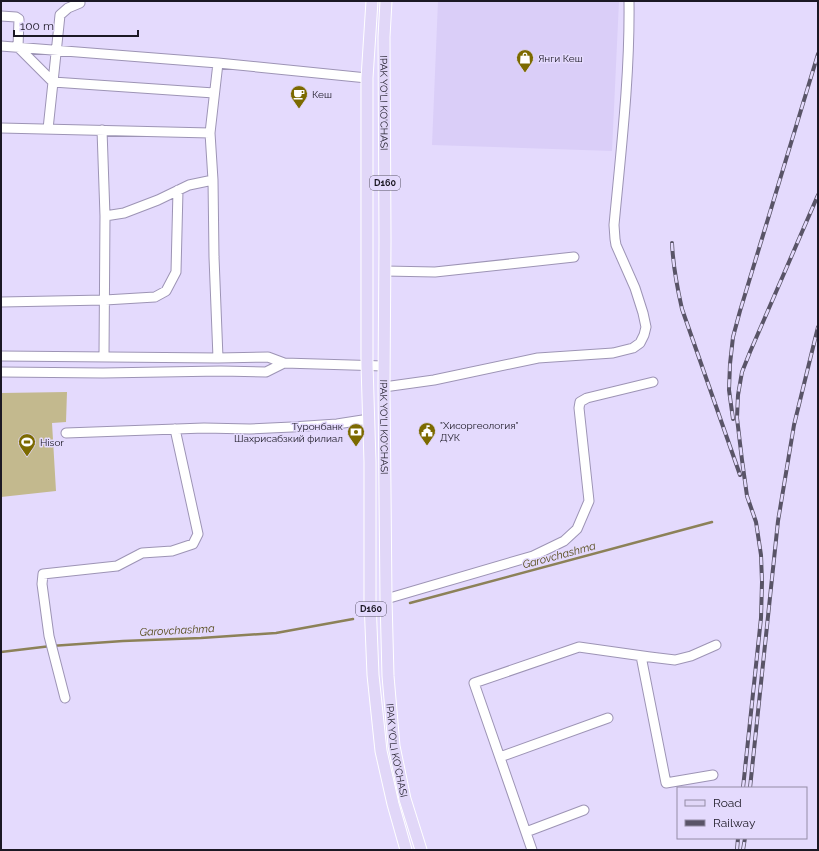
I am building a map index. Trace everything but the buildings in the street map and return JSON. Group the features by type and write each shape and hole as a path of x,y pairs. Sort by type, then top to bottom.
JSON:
{"main road":[{"name":"IPAK YO'LI KO'CHASI","path":"372,1 367,78 370,601 373,675 380,751 406,850"},
{"name":"IPAK YO'LI KO'CHASI","path":"386,1 384,38 384,387 388,676 394,746 405,799 421,850"}],"street":[{"path":"384,387 434,380 538,358 613,353 633,348 640,343 646,327 643,313 635,288 616,245 614,225 627,81 630,25 629,1"},
{"path":"48,129 60,15 68,8 80,3"},
{"path":"1,16 16,17 19,20 18,47 53,82 214,93"},
{"path":"1,46 218,63 367,78"},
{"path":"218,63 210,133 213,180 218,358"},
{"path":"1,128 210,133"},
{"path":"102,130 105,216 104,356"},
{"path":"105,216 124,213 158,200 189,185 213,180"},
{"path":"1,302 105,300 155,297 166,291 176,272 178,190"},
{"path":"385,271 435,272 574,257"},
{"path":"1,356 268,357 284,363 384,366"},
{"path":"1,372 266,372 284,363"},
{"path":"386,599 533,556 564,541 577,529 589,501 579,408 580,402 587,398 653,382"},
{"path":"66,433 204,428 250,429 337,424 369,419"},
{"path":"64,698 49,636 42,584 43,574 117,566 142,553 172,550 193,544 198,534 175,429"},
{"path":"532,850 474,683 579,647 675,660 691,656 716,645"},
{"path":"641,656 666,783 713,775"},
{"path":"500,757 608,718"},
{"path":"526,832 584,810"}],"shaded area":[{"name":"Янги Кеш","path":"438,1 619,1 612,151 432,145"},
{"name":"Hisor","path":"67,392 66,422 52,423 56,491 1,497 1,393"}],"waterway":[{"name":"Garovchashma","path":"410,603 712,522"},
{"name":"Garovchashma","path":"1,652 51,646 123,641 276,633 353,619"}],"railway":[{"path":"733,419 729,390 733,337 818,54"},
{"path":"743,787 761,618 762,582 761,555 756,522 747,496 742,460 737,418 738,395 742,372 818,195"},
{"path":"672,243 673,260 682,309 740,475"},
{"path":"750,787 778,521 794,425 818,327"},
{"path":"737,850 738,839"},
{"path":"743,850 745,839"}],"place":[{"name":"Янги Кеш","path":"525,73"},
{"name":"Кеш","path":"299,109"},
{"name":"\"Хисоргеология\" ДУК","path":"427,446"},
{"name":"Туронбанк Шахрисабзкий филиал","path":"356,447"},
{"name":"Hisor","path":"27,457"}]}
